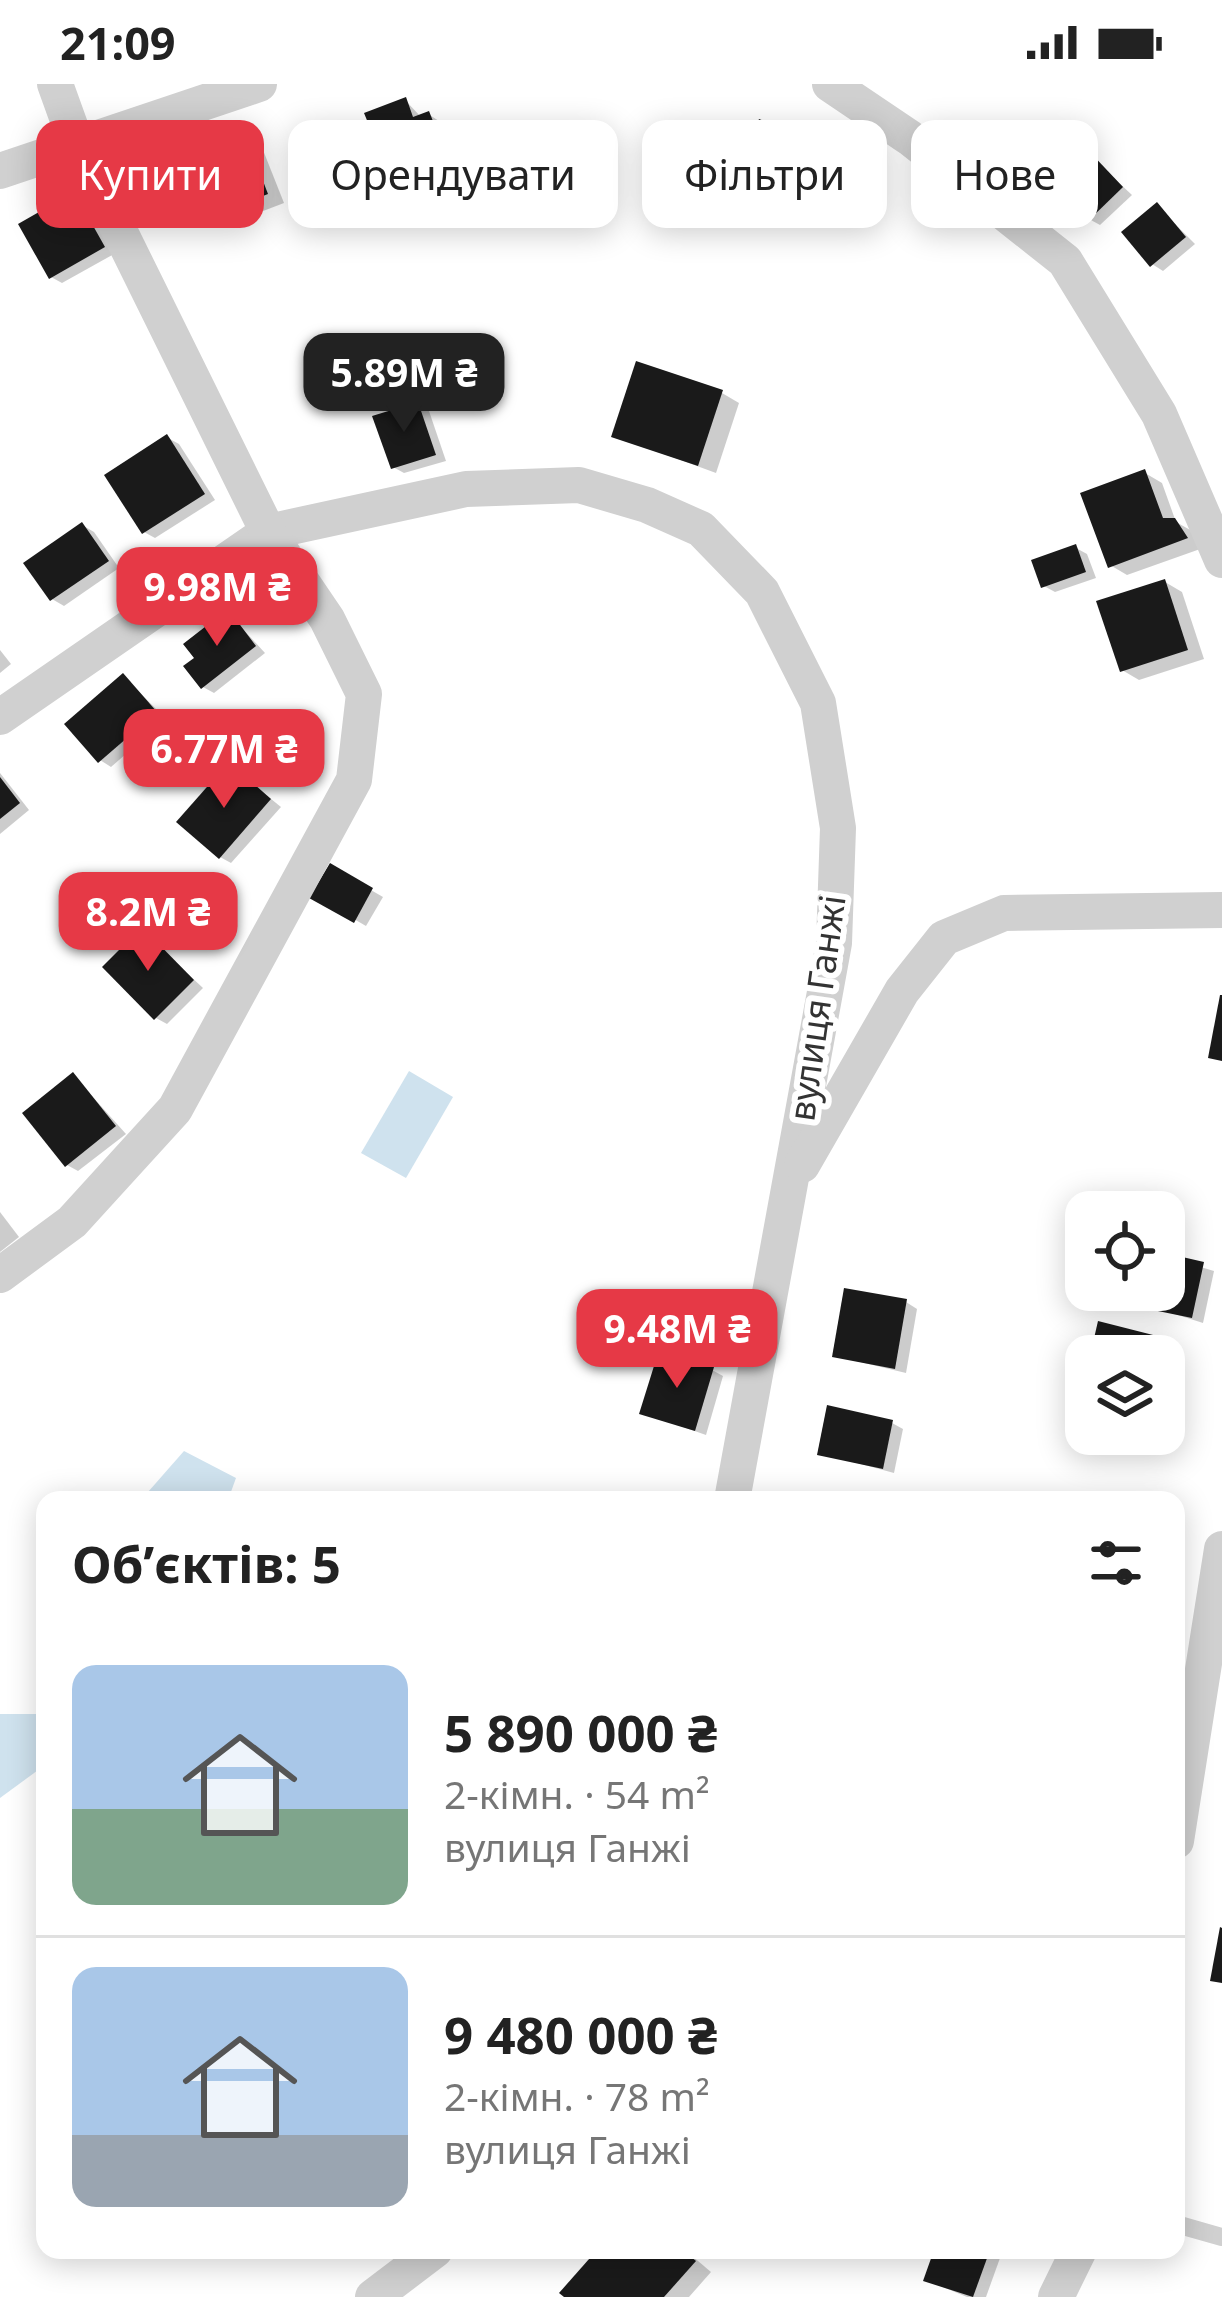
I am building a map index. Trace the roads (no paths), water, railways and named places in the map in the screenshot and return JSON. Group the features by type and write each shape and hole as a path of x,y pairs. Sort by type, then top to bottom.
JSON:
{"street":[{"path":"55,84 68,120"},
{"path":"153,120 259,84"},
{"path":"830,84 910,138 1065,260 1159,414 1222,560"},
{"path":"0,171 36,159"},
{"path":"0,1275 72,1222 176,1109 354,780 364,694 327,619 268,532 118,228"},
{"name":"вулиця Ганжі","path":"0,718 268,532 466,489 579,485 646,505 701,529 763,592 818,704 838,828 834,943 734,1491"},
{"path":"789,1190 902,991 944,938 1004,913 1222,910"},
{"path":"1185,1784 1222,1549"},
{"path":"374,2297 423,2259"},
{"path":"1056,2297 1074,2259"}],"lane":[{"path":"1185,2227 1222,2237"}],"water":[{"path":"409,1071 453,1097 406,1178 361,1153"},
{"path":"184,1451 236,1478 231,1491 149,1491"},
{"path":"0,1714 36,1714 36,1772 0,1798"}]}
